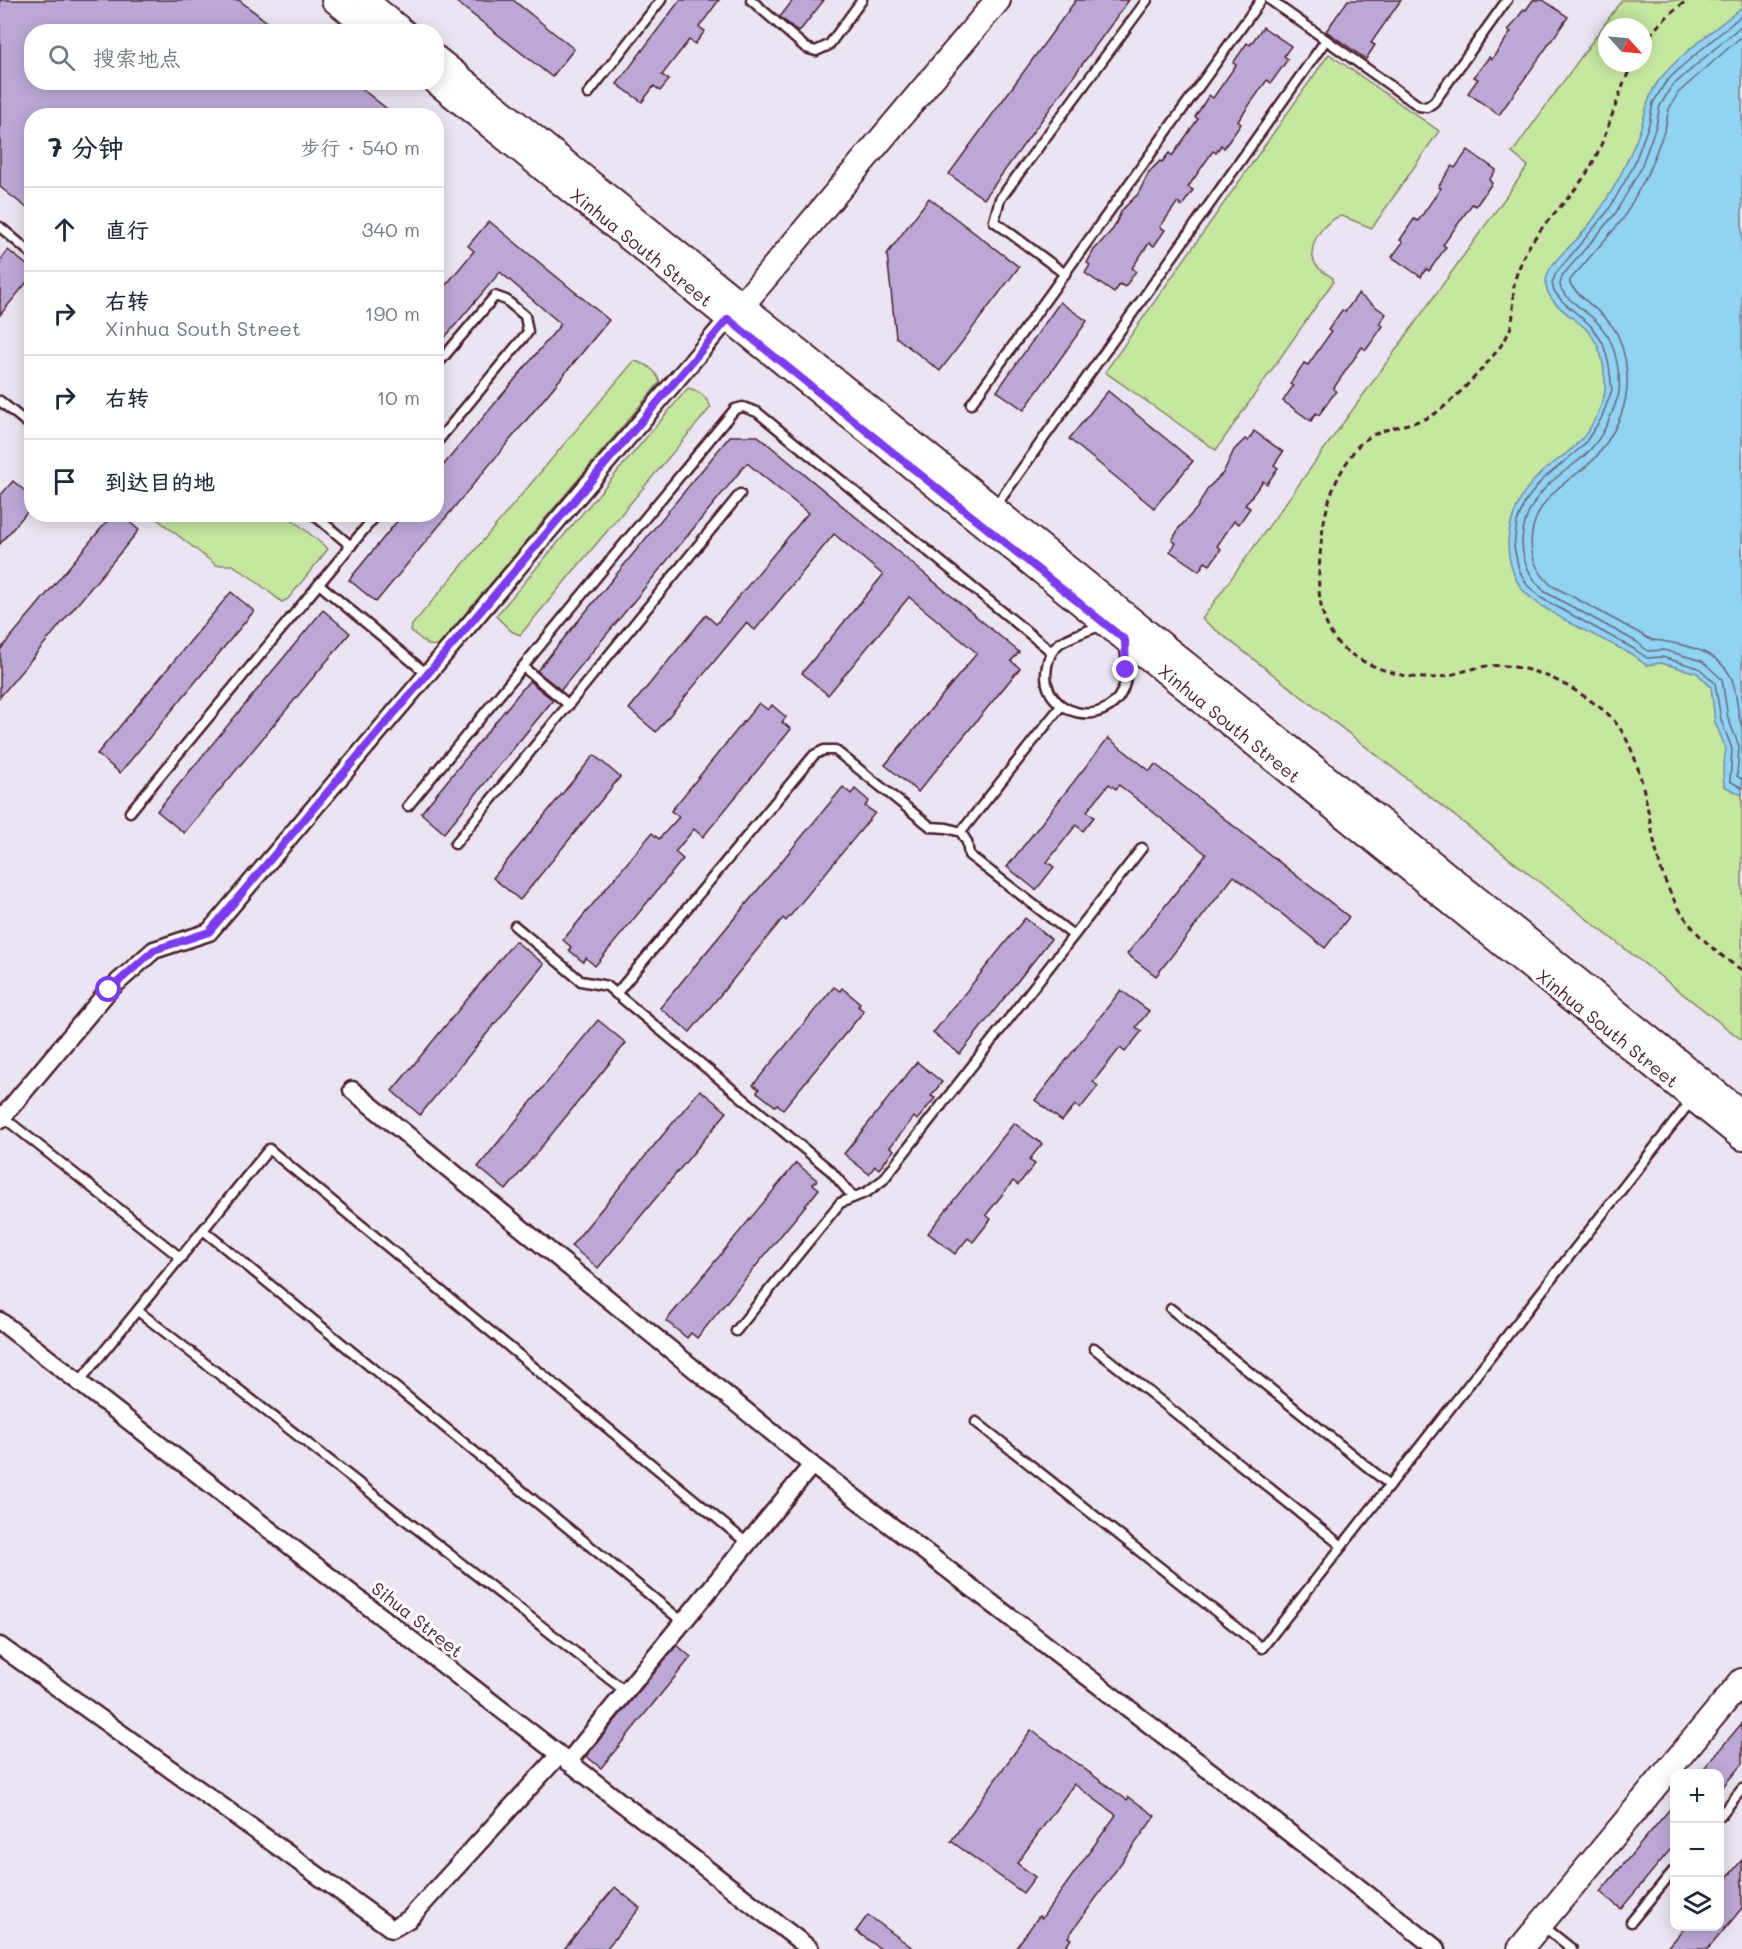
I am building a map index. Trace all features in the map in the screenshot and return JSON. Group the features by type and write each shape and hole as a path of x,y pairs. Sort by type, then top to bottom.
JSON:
{"main road":[{"path":"334,0 363,24"},
{"path":"365,0 394,24"},
{"path":"735,312 998,0"},
{"name":"Xinhua South Street","path":"444,65 1105,624 1742,1138"},
{"name":"Xinhua South Street","path":"444,88 994,509 1742,1113"},
{"path":"1520,1949 1742,1681"}],"street":[{"path":"1,1119 109,990 154,950 209,932 735,312"},
{"path":"352,1090 812,1465 1437,1949"},
{"name":"Sihua Street","path":"0,1321 810,1949"},
{"path":"0,1646 392,1929 409,1918 626,1692 812,1465"}],"lane":[{"path":"588,94 661,0"},
{"path":"751,0 806,48 816,51 829,45 862,0"},
{"path":"1065,274 994,221 996,211 1007,190 1147,0"},
{"path":"971,404 1261,0"},
{"path":"1270,0 1419,106 1427,108 1434,102 1507,0"},
{"path":"994,509 1326,40"},
{"path":"0,227 24,247"},
{"path":"444,357 495,296 506,300 525,316 528,332 444,433"},
{"path":"0,401 24,420"},
{"path":"408,806 735,409 743,407 757,412 1052,652"},
{"path":"455,844 740,494"},
{"path":"322,522 351,546"},
{"path":"130,812 370,522"},
{"path":"319,584 427,674"},
{"path":"1105,624 1060,643 1052,652 1048,662 1046,682 1049,691 1061,706 1069,711 1087,714 1098,712 1116,701 1126,681 1125,640"},
{"path":"523,667 569,705"},
{"path":"961,832 1061,706"},
{"path":"616,994 814,755 824,750 835,750 931,827 961,832 967,842 969,855 1073,935"},
{"path":"736,1331 840,1203 867,1192 883,1180 1142,848"},
{"path":"515,926 581,981 607,986 831,1171 853,1197"},
{"path":"976,1422 1262,1648 1693,1098"},
{"path":"1,1119 181,1258"},
{"path":"79,1382 269,1149 747,1544"},
{"path":"203,1230 683,1622"},
{"path":"1171,1309 1390,1485"},
{"path":"138,1311 626,1692"},
{"path":"1094,1348 1342,1546"},
{"path":"1724,1810 1742,1789"},
{"path":"1631,1922 1670,1875"},
{"path":"1541,1924 1572,1949"}],"path":[{"path":"1652,34 1668,16 1688,0"},
{"path":"1629,72 1590,168 1537,235 1523,258 1515,279 1513,321 1507,337 1451,400 1432,416 1380,432 1369,437 1357,447 1336,481 1326,509 1321,538 1318,585 1324,617 1333,637 1344,650 1369,663 1396,674 1430,678 1488,666 1532,671 1557,681 1605,712 1626,738 1636,766 1663,876 1678,909 1696,934 1721,957 1742,970"}],"green space":[{"path":"1622,0 1742,0 1742,1040 1202,619 1528,166 1512,153 1598,33 1598,72 1652,72 1652,18 1609,18"},
{"path":"1329,54 1439,131 1372,228 1342,216 1335,218 1322,228 1314,243 1313,259 1319,268 1333,278 1333,282 1216,450 1105,372"},
{"path":"634,361 650,368 660,382 438,646 428,645 411,631 412,625"},
{"path":"688,388 702,394 711,407 520,635 511,631 496,616"},
{"path":"161,522 295,522 328,549 288,599 282,602 233,565 216,565"}],"water":[{"path":"1742,7 1742,795 1724,786 1723,769 1726,749 1715,722 1711,687 1697,673 1661,663 1646,665 1631,654 1542,606 1530,597 1518,583 1512,570 1508,548 1511,525 1524,494 1540,474 1583,438 1595,418 1605,391 1602,360 1596,343 1585,328 1551,298 1546,278 1552,265 1588,226 1613,188 1639,133 1652,92 1660,79 1689,50"}],"building":[{"path":"0,0 239,0 270,24 24,24 24,90 363,90 386,108 24,108 24,206 0,187"},
{"path":"454,0 513,0 574,49 552,77"},
{"path":"680,0 719,0 699,27 705,31 695,44 689,40 662,75 669,80 660,91 654,86 642,102 617,84"},
{"path":"793,0 824,0 799,32 780,17"},
{"path":"1076,0 1129,0 984,199 949,174"},
{"path":"1348,0 1401,0 1371,43 1375,45 1366,59 1326,31"},
{"path":"1533,0 1543,0 1568,17 1499,115 1468,93 1478,79 1474,77 1489,57 1492,59 1511,32 1508,31"},
{"path":"1263,27 1291,46 1284,56 1288,59 1271,83 1267,80 1238,121 1241,124 1224,148 1221,145 1216,153 1213,151 1188,187 1193,190 1182,206 1177,203 1160,227 1165,230 1154,246 1149,243 1132,268 1136,271 1125,287 1120,284 1114,293 1085,273 1094,250 1113,229 1122,210 1138,194 1149,172 1169,153 1172,156 1198,119 1195,117 1209,95 1213,98 1236,65 1233,63 1247,43 1250,45"},
{"path":"1468,150 1496,170 1489,180 1492,183 1476,206 1472,204 1443,245 1446,247 1429,271 1426,269 1421,277 1392,257 1403,242 1400,240 1414,219 1418,221 1441,188 1438,187 1452,166 1455,168"},
{"path":"929,198 1019,267 940,371 896,337 887,254"},
{"path":"489,221 609,320 444,520 444,464 561,324 500,272 444,338 444,287 474,251 468,246"},
{"path":"8,250 24,263 24,286 0,315 0,261"},
{"path":"1358,294 1386,314 1379,324 1383,326 1366,350 1362,347 1333,389 1336,391 1319,415 1316,413 1311,421 1283,401 1293,386 1290,384 1304,363 1308,365 1331,332 1328,330 1342,310 1345,312"},
{"path":"1060,302 1087,321 1024,410 997,391"},
{"path":"1108,391 1193,461 1154,508 1069,439"},
{"path":"1254,431 1283,452 1274,465 1278,468 1267,484 1263,481 1245,505 1250,508 1239,524 1234,521 1217,546 1221,549 1210,565 1205,562 1199,571 1170,551 1176,543 1172,541 1179,528 1197,508 1208,488 1223,473 1234,450 1245,439 1248,441"},
{"path":"730,436 758,436 1019,652 1011,661 1020,668 918,792 885,765 977,653 909,597 828,695 802,673 883,575 834,534 755,630 746,623 656,732 629,709 706,615 716,624 808,513 747,463 561,690 537,671"},
{"path":"13,481 24,490 24,516 0,544 0,496"},
{"path":"106,522 130,522 139,530 0,697 0,650"},
{"path":"396,522 442,522 376,602 349,580"},
{"path":"231,592 254,611 120,773 97,754"},
{"path":"323,610 350,633 184,833 157,811"},
{"path":"529,681 553,700 444,833 421,813"},
{"path":"759,703 768,710 772,705 786,717 782,722 791,729 703,837 694,829 675,852 683,859 595,966 586,958 583,962 569,950 571,947 563,940 652,833 659,839 679,817 671,811"},
{"path":"1108,738 1150,771 1155,764 1349,917 1325,948 1234,876 1156,976 1127,954 1206,854 1119,785 1116,789 1109,784 1087,811 1094,817 1083,831 1076,825 1047,862 1054,867 1036,890 1007,867"},
{"path":"594,755 620,777 520,900 493,878"},
{"path":"843,787 851,794 855,789 869,801 865,806 875,813 786,921 783,918 690,1032 660,1008"},
{"path":"1025,918 1051,939 960,1054 933,1033"},
{"path":"515,941 544,964 420,1115 392,1091"},
{"path":"834,987 840,991 842,988 860,1003 858,1006 864,1011 783,1109 777,1104 775,1106 757,1092 759,1089 753,1085"},
{"path":"1121,990 1149,1011 1136,1027 1142,1031 1125,1052 1120,1048 1093,1082 1098,1086 1080,1109 1075,1105 1062,1121 1035,1100"},
{"path":"598,1020 626,1043 506,1190 478,1167"},
{"path":"917,1062 942,1082 931,1096 935,1098 917,1120 914,1117 890,1147 894,1150 879,1169 875,1166 869,1174 844,1154"},
{"path":"700,1090 727,1112 598,1268 571,1246"},
{"path":"1014,1123 1042,1144 1029,1160 1035,1164 1018,1185 1013,1181 986,1215 991,1219 973,1242 968,1238 955,1254 928,1233"},
{"path":"796,1163 817,1180 813,1184 819,1189 697,1338 691,1333 687,1338 666,1321"},
{"path":"677,1645 691,1657 601,1768 586,1756"},
{"path":"1742,1723 1742,1764 1724,1785 1724,1769 1703,1769"},
{"path":"1031,1730 1127,1800 1129,1797 1155,1816 1068,1937 1071,1939 1064,1949 1015,1949 1039,1916 1042,1918 1116,1815 1074,1784 1017,1863 1035,1877 1023,1893 951,1841"},
{"path":"1670,1809 1670,1850 1621,1909 1600,1892"},
{"path":"1742,1860 1742,1908 1724,1930 1724,1881"},
{"path":"615,1887 640,1908 606,1949 564,1949"},
{"path":"868,1915 914,1949 881,1949 856,1931"},
{"path":"1682,1931 1723,1931 1708,1949 1667,1949"}],"route":[{"path":"109,990 154,950 209,932 728,319 1125,640 1126,670"}]}
